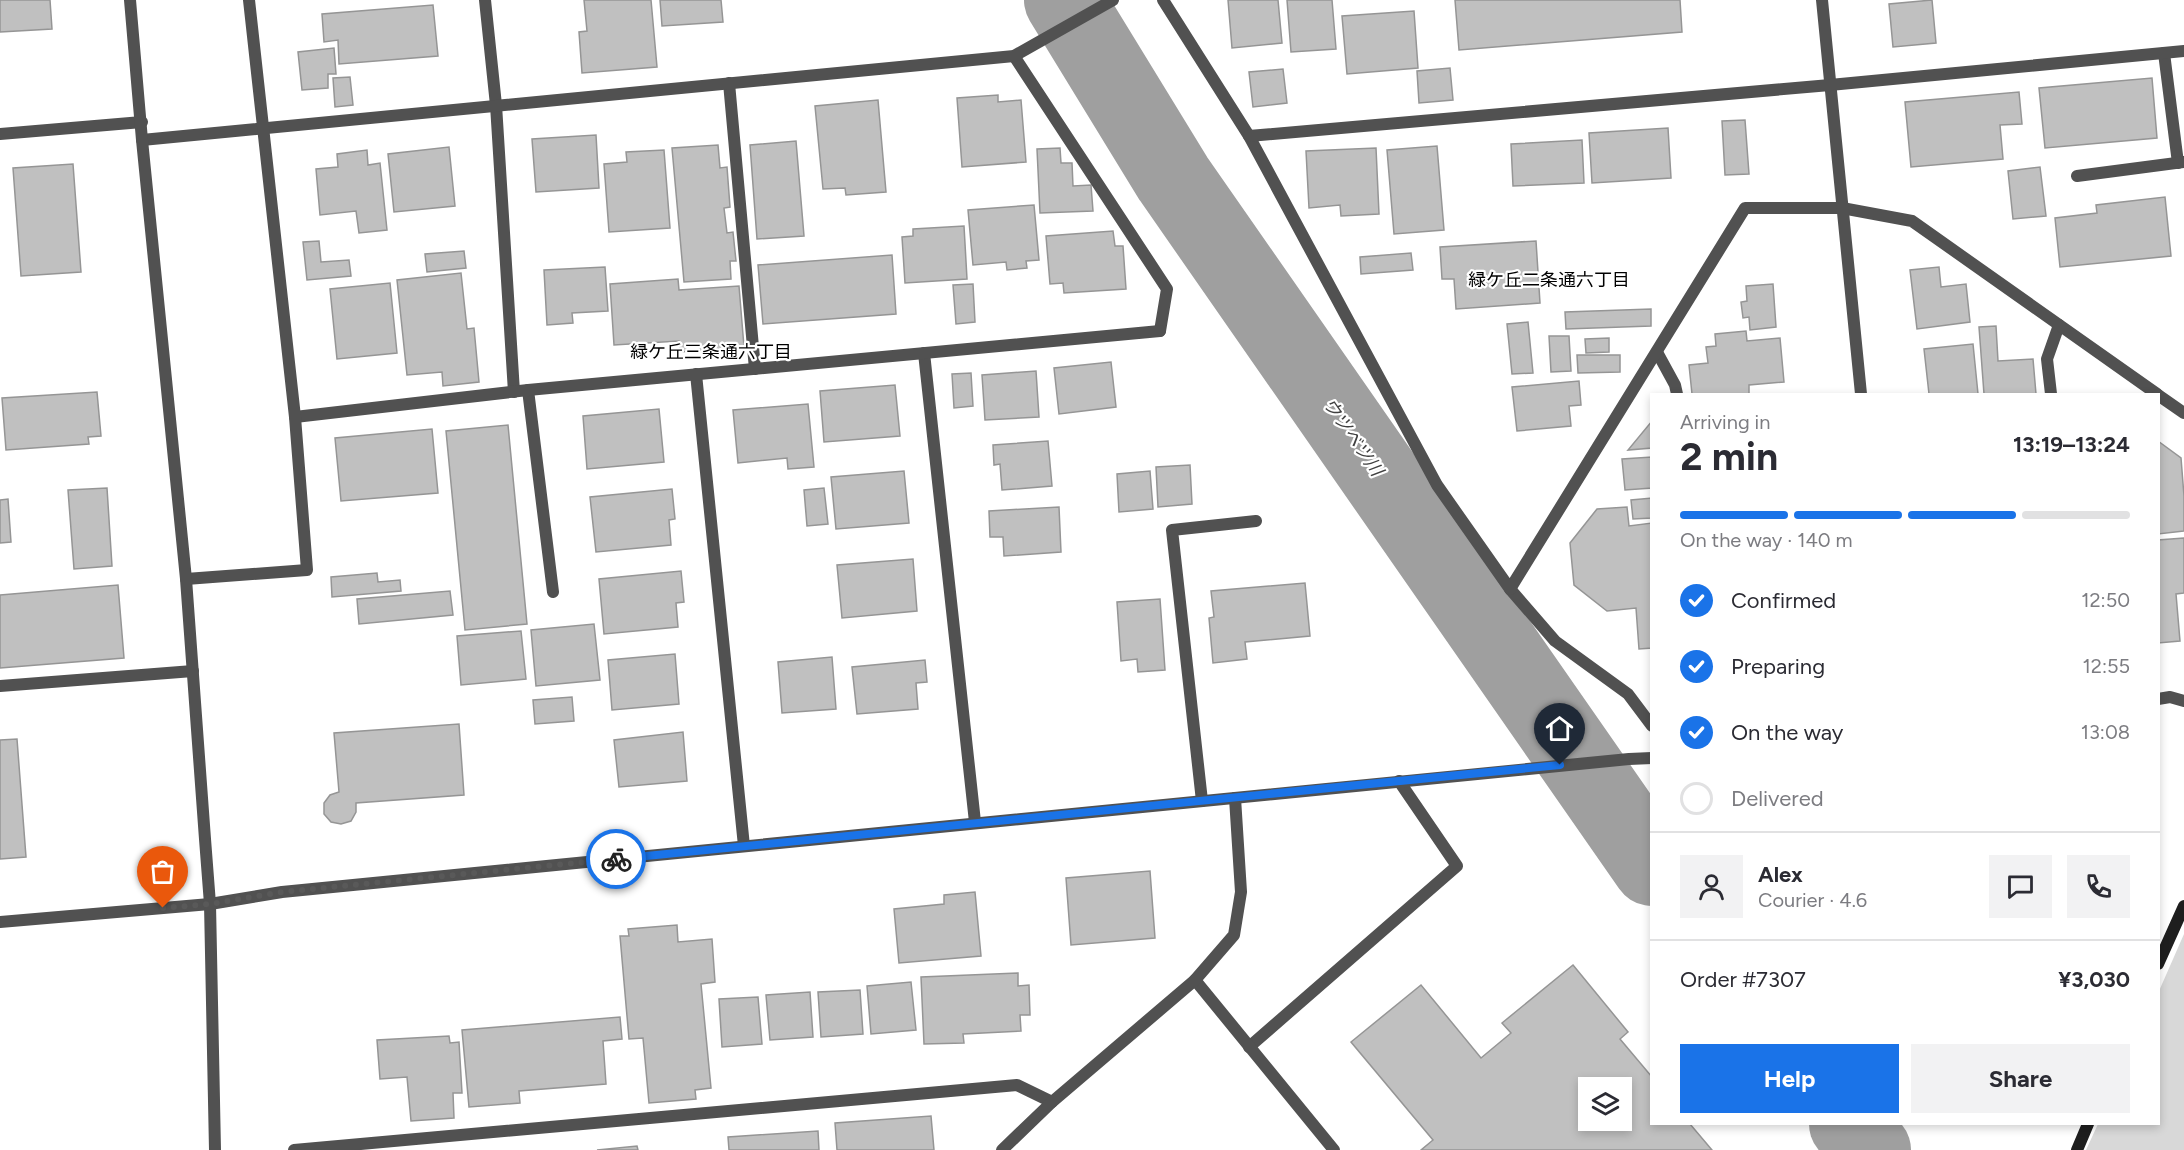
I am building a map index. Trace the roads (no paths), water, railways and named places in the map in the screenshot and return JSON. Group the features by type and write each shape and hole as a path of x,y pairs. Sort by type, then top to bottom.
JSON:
{"main road":[{"path":"2160,960 2184,906"},
{"path":"2077,1150 2088,1125"}],"street":[{"path":"130,0 193,671 210,904 215,1150"},
{"path":"186,579 307,570 295,417 249,0"},
{"path":"485,0 496,105 514,392"},
{"path":"142,140 1014,56 1113,0"},
{"path":"1163,0 1249,136 1437,485 1510,589 1555,641 1628,694 1650,723"},
{"path":"1822,0 1862,393"},
{"path":"1249,136 1830,85 2184,51"},
{"path":"2077,176 2181,163 2164,53"},
{"path":"295,417 528,390 1160,331 1167,290 1014,56"},
{"path":"729,83 754,369"},
{"path":"0,134 142,122"},
{"path":"1510,589 1745,208 1842,208 1912,221 2155,393"},
{"path":"2050,393 2047,359 2059,325"},
{"path":"1657,352 1676,384 1677,393"},
{"path":"924,353 975,822"},
{"path":"696,374 744,846"},
{"path":"528,390 553,592"},
{"path":"2160,396 2184,413"},
{"path":"1202,801 1172,530 1256,521"},
{"path":"0,686 193,671"},
{"path":"2160,699 2170,697 2184,701"},
{"path":"0,922 210,904 282,892 975,822 1650,758"},
{"path":"1249,1047 1457,866 1399,781"},
{"path":"1002,1150 1052,1101 1195,980 1234,935 1241,892 1235,798"},
{"path":"1195,980 1334,1150"},
{"path":"294,1150 1017,1085 1052,1101"}],"waterway":[{"name":"ウツベツ川","path":"1064,0 1173,178 1650,863"},
{"name":"ウツベツ川","path":"1850,1125 1871,1150"}],"district":[{"name":"緑ケ丘二条通六丁目","path":"1549,280"},
{"name":"緑ケ丘三条通六丁目","path":"711,352"}]}
